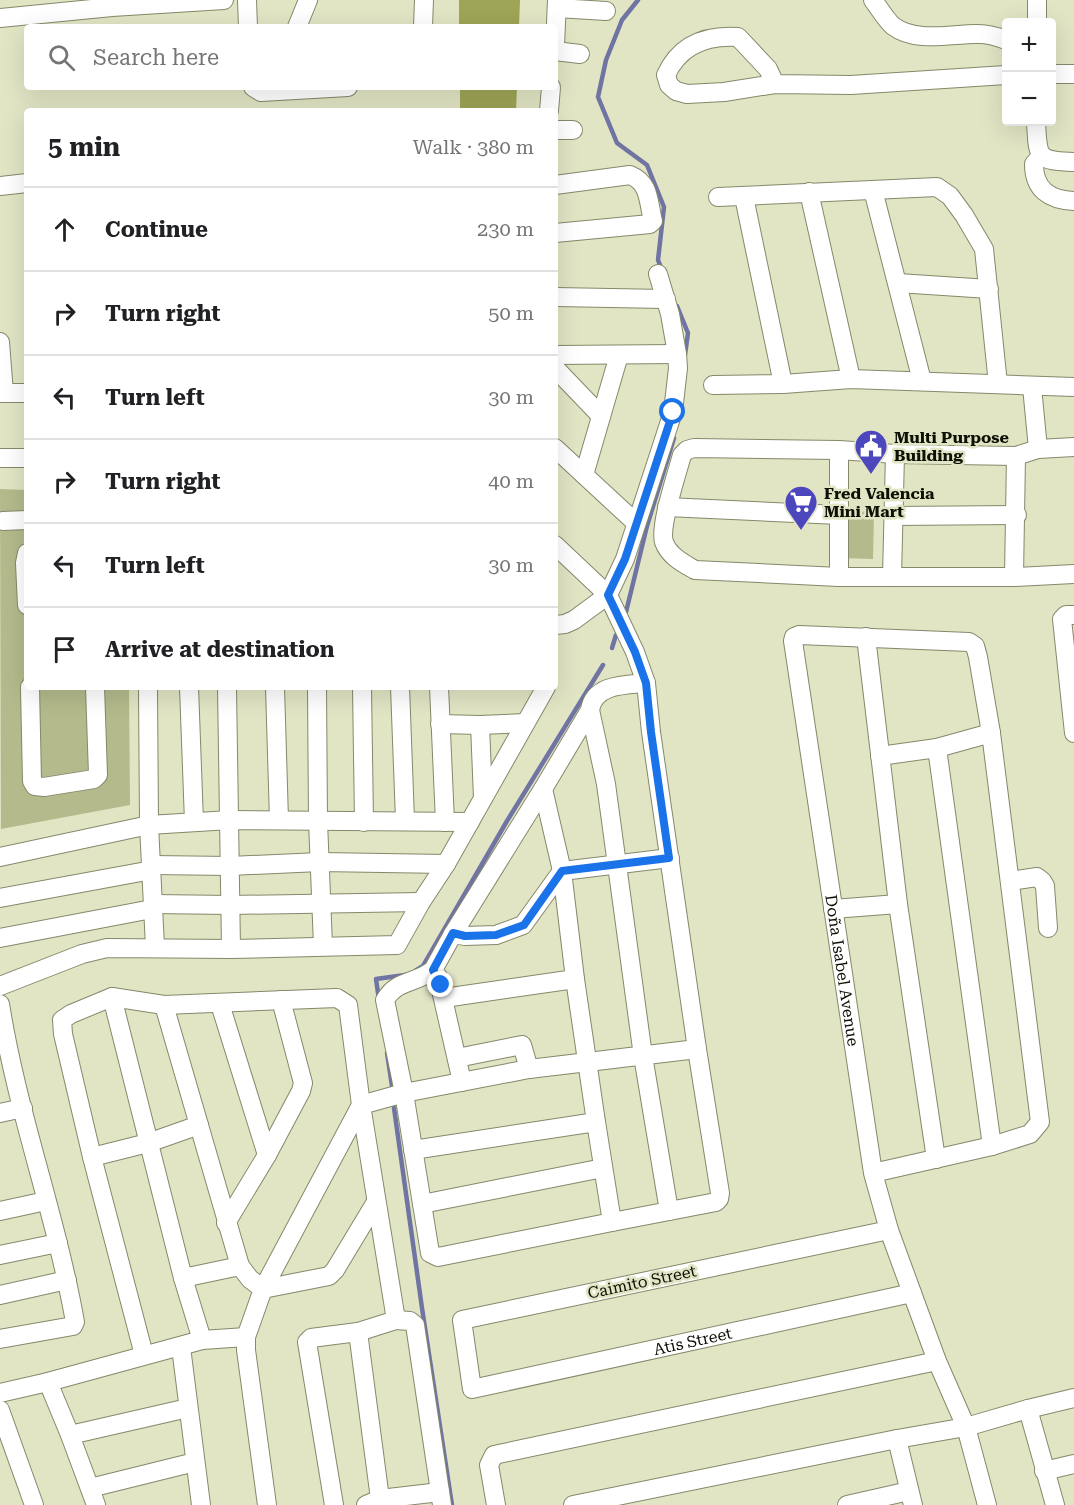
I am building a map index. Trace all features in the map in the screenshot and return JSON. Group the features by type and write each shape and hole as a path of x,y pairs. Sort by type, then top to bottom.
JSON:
{"street":[{"path":"0,18 18,8 224,0"},
{"path":"248,0 248,24"},
{"path":"298,24 308,0"},
{"path":"423,24 424,0"},
{"path":"873,0 893,26 915,34 943,37 979,34 1002,38"},
{"path":"1037,0 1037,18"},
{"path":"556,24 557,4 606,11"},
{"path":"775,84 768,69 738,37 718,36 699,42 679,54 666,75 669,85 676,91 687,94 724,92 775,84 850,85 1002,75"},
{"path":"558,51 580,54"},
{"path":"1056,74 1074,74"},
{"path":"258,90 261,92 296,90"},
{"path":"549,108 551,90"},
{"path":"1036,126 1037,147 1041,156 1051,161 1074,162"},
{"path":"1041,156 1034,164 1034,172 1042,189 1048,196 1074,201"},
{"path":"558,185 630,175 639,178 645,186 652,221 650,224 558,233"},
{"path":"0,186 24,183"},
{"path":"718,197 937,187 944,190 964,215 984,249 998,384"},
{"path":"873,190 922,381"},
{"path":"809,192 852,379"},
{"path":"744,197 783,384"},
{"path":"558,625 574,620 608,595 625,559 673,412 678,368 677,354 666,298 658,274"},
{"path":"898,283 989,289"},
{"path":"558,297 666,298"},
{"path":"0,342 2,393 24,393"},
{"path":"558,355 677,354"},
{"path":"584,475 620,355"},
{"path":"558,371 601,416"},
{"path":"713,385 783,384 852,379 1074,387"},
{"path":"1032,387 1038,448"},
{"path":"1074,447 1038,448 1016,456 694,448 682,455 667,507 663,541 670,553 695,570 839,577 1014,577 1074,574"},
{"path":"839,450 839,577"},
{"path":"558,451 636,523"},
{"path":"892,577 895,454"},
{"path":"1014,577 1017,515 1016,456"},
{"path":"0,458 24,458"},
{"path":"667,507 839,515"},
{"path":"893,516 1017,515"},
{"path":"3,520 24,520"},
{"path":"558,548 608,595 635,652 646,683 651,732 720,1193 719,1199 716,1202 438,1257 430,1253 404,1093 385,1000 396,986 424,977 433,970 453,933 590,710"},
{"path":"1074,615 1066,615 1062,619 1071,678 1074,733"},
{"name":"Doña Isabel Avenue","path":"866,637 799,635 794,637 793,641 873,1173 889,1230 912,1293 937,1361 966,1427 987,1505"},
{"path":"873,1173 936,1159 992,1146 1030,1134 1040,1122 991,733 975,646 969,642 866,637 898,904 936,1159"},
{"path":"646,683 605,689 598,693 591,702 590,710 606,784 644,1056 669,1211"},
{"path":"30,690 32,781 35,786 44,787 94,779 98,775 95,690"},
{"path":"148,690 149,825 155,947"},
{"path":"189,690 194,822"},
{"path":"227,690 231,949"},
{"path":"275,690 279,819"},
{"path":"317,690 318,821 323,946"},
{"path":"362,690 364,822"},
{"path":"400,690 405,820"},
{"path":"439,690 445,822"},
{"path":"0,986 82,954 107,948 231,949 397,945 446,864 544,690"},
{"path":"440,724 525,723"},
{"path":"480,725 483,798"},
{"path":"880,756 937,748 991,733"},
{"path":"937,748 992,1146"},
{"path":"543,789 562,871 575,980 612,1222"},
{"path":"0,857 149,825 279,819 470,822"},
{"path":"453,933 465,936 496,935 524,925 562,871 669,858"},
{"path":"0,898 152,867 320,862 446,864"},
{"path":"1010,881 1037,876 1042,881 1045,886 1048,928"},
{"path":"0,938 153,907 421,902"},
{"path":"833,909 898,904"},
{"path":"433,970 438,977 444,998 462,1082"},
{"path":"444,998 575,980"},
{"path":"112,998 183,1278 202,1340"},
{"path":"144,1355 92,1157 63,1034 62,1020 71,1014 112,998 164,1005 337,998 348,1005 376,1202 396,1320"},
{"path":"226,1223 267,1155 303,1083 281,1000"},
{"path":"0,1004 6,1068 23,1108 67,1280 75,1322 73,1326 0,1339"},
{"path":"220,1004 267,1155"},
{"path":"164,1005 226,1223 240,1266 250,1279 263,1289 329,1276 335,1270 376,1202"},
{"path":"457,1058 522,1045 529,1070"},
{"path":"267,1505 246,1337 263,1289 362,1105 404,1093 529,1070 697,1049"},
{"path":"0,1113 23,1108"},
{"path":"413,1150 596,1122"},
{"path":"92,1157 148,1143 199,1125"},
{"path":"422,1204 603,1168"},
{"path":"0,1211 45,1201"},
{"name":"Caimito Street","path":"472,1389 462,1320 889,1230"},
{"path":"0,1256 58,1243"},
{"path":"183,1278 240,1266"},
{"path":"0,1295 67,1280"},
{"name":"Atis Street","path":"472,1389 912,1293"},
{"path":"334,1505 307,1342 310,1338 358,1332 396,1320 411,1321 415,1325 441,1498 371,1503 358,1332"},
{"path":"0,1393 202,1340 246,1337"},
{"path":"181,1347 201,1505"},
{"path":"496,1505 489,1465 494,1455 937,1361"},
{"path":"48,1382 93,1496 195,1462"},
{"path":"573,1505 966,1427 1074,1398"},
{"path":"70,1435 188,1408"},
{"path":"1028,1409 1054,1505"},
{"path":"0,1410 34,1505"},
{"path":"847,1505 911,1498 897,1439"},
{"path":"1044,1471 1074,1464"}],"green space":[{"path":"459,0 520,0 519,24 459,24"},
{"path":"460,90 517,90 516,108 460,108"},
{"path":"0,489 24,490 24,690 129,690 130,805 1,829"},
{"path":"844,511 874,512 873,559 843,558"}],"waterway":[{"path":"638,0 622,20 606,60 598,97 617,143 647,165 664,207 658,260 662,270"},
{"path":"677,306 688,333 685,355"},
{"path":"626,612 647,526 674,438"},
{"path":"612,648 616,635"},
{"path":"415,971 423,966 507,821 603,665"},
{"path":"379,1000 376,979 405,975"},
{"path":"387,1053 392,1086"},
{"path":"394,1108 452,1505"}],"place":[{"name":"Multi Purpose Building","path":"871,475"},
{"name":"Fred Valencia Mini Mart","path":"801,531"}],"route":[{"path":"441,985 433,970 453,933 465,936 496,935 524,925 562,871 669,858 646,683 635,652 608,595 625,559 673,412"}]}
